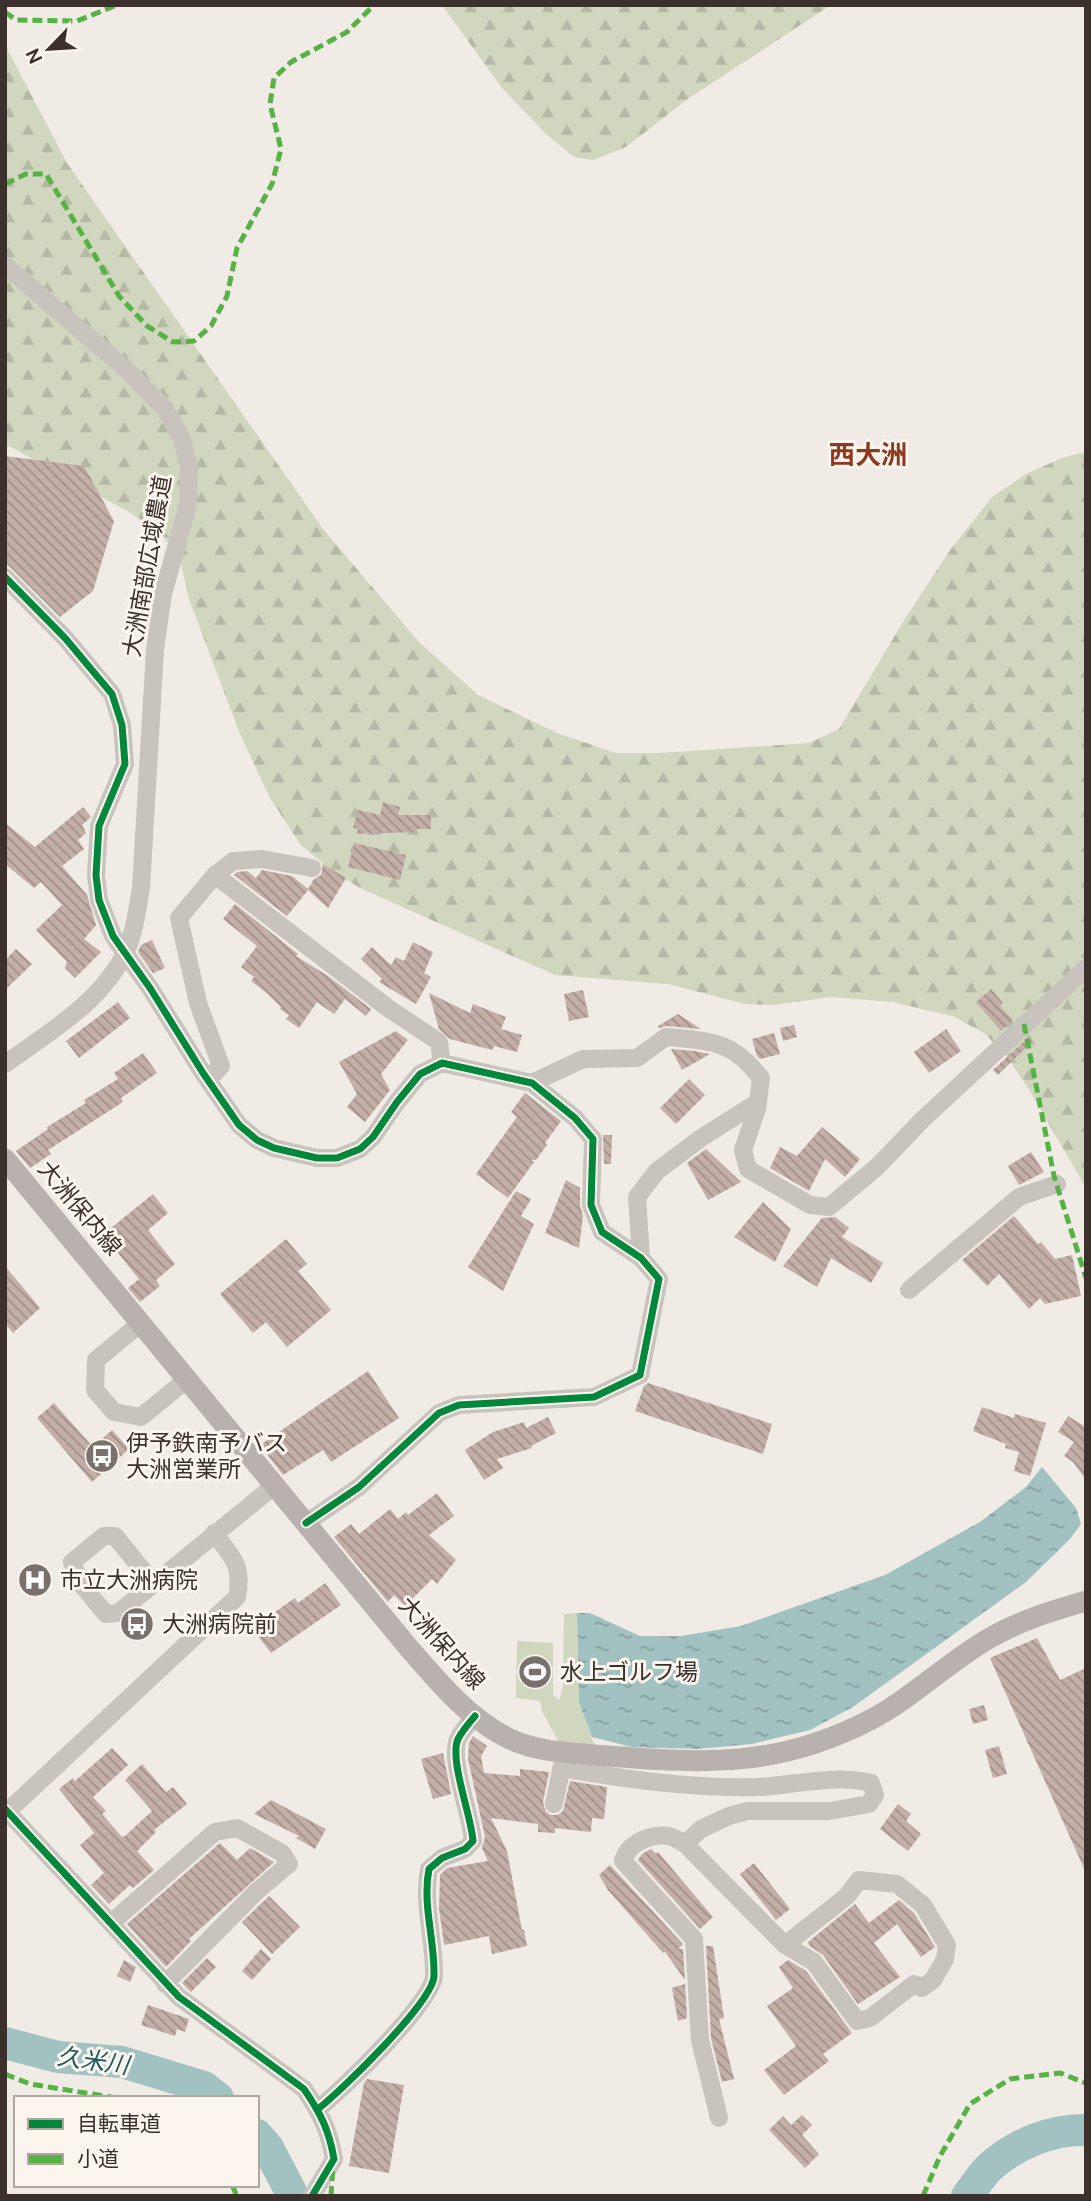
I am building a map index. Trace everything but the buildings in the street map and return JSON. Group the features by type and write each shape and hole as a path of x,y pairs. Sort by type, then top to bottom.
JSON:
{"main road":[{"name":"大洲保内線","path":"5,1159 445,1690 474,1716 505,1737 563,1760 733,1761 779,1755 830,1740 874,1718 986,1640 1034,1616 1086,1601"}],"street":[{"name":"大洲南部広域農道","path":"5,265 130,373 165,409 182,439 189,467 188,505 163,594 155,650 141,888 135,925 125,952 110,978 93,997 67,1020 5,1064"},
{"path":"5,577 65,638 112,695 122,725 125,764 99,826 96,875 99,901 113,936 239,1125 257,1140 274,1147 317,1158 337,1158 360,1149 420,1074 442,1063 532,1083 575,1118 593,1139 591,1205 602,1232 641,1258 659,1279 640,1375 594,1397 459,1405 439,1413 359,1486 306,1523"},
{"path":"208,1080 221,1066 198,1003 179,918 215,875 233,860 262,859 312,868"},
{"path":"215,875 388,1008 439,1042 442,1063"},
{"path":"532,1083 583,1059 637,1058 666,1037 711,1041 745,1057 761,1077 758,1102 743,1150 748,1169 810,1205 830,1207 878,1166 930,1112 1086,968"},
{"path":"641,1258 637,1197 657,1171 701,1138 758,1102"},
{"path":"909,1290 1019,1198 1057,1184"},
{"path":"141,1323 96,1360 96,1390 114,1412 141,1417 186,1380"},
{"path":"153,1583 115,1536 104,1536 72,1562 81,1584 106,1614 118,1613 274,1486"},
{"path":"214,1533 235,1561 241,1578 237,1597 7,1810 165,1984 304,2089 330,2133 334,2159 312,2196"},
{"path":"318,2109 339,2092 398,2029 426,1994 434,1979 425,1887 429,1869 442,1858 465,1849 472,1841 472,1826 454,1752 459,1737 474,1716"},
{"path":"554,1804 563,1760 645,1780 721,1786 759,1787 853,1779 871,1783 875,1795 869,1804 830,1811 747,1811 701,1829 685,1844"},
{"path":"111,1923 215,1832 237,1828 282,1853 289,1864 256,1892 165,1984"},
{"path":"719,2118 700,2040 694,1939 623,1861 626,1852 641,1839 669,1836 685,1844 785,1945 814,1962 856,2021 870,2018 914,1984 922,1988 933,1980 944,1959 947,1945 923,1905 897,1884 859,1880 848,1896 785,1945"}],"green space":[{"path":"442,5 831,5 689,98 626,147 593,160 574,157 546,134 502,88"},
{"path":"5,45 67,163 323,529 418,641 478,695 557,733 616,753 660,753 809,743 839,729 906,617 951,549 992,497 1026,474 1062,458 1086,452 1086,1188 1005,1054 985,1034 955,1017 893,1002 831,997 774,1005 745,1004 668,984 555,975 360,888 328,868 300,844 270,798 240,734 189,599 181,564 162,534 129,512 5,444"},
{"name":"水上ゴルフ場","path":"577,1613 579,1702 596,1749 560,1745 542,1711 540,1701 516,1698 517,1641 553,1643 553,1695 559,1700 563,1687 564,1614"}],"water":[{"path":"1042,1467 1076,1508 1081,1524 1070,1539 1026,1582 853,1707 810,1730 752,1744 698,1749 632,1747 592,1737 579,1702 577,1613 590,1613 640,1636 681,1636 741,1626 885,1575 980,1522 1026,1487"}],"waterway":[{"name":"久米川","path":"5,2043 58,2057 122,2062 204,2087 215,2096"},
{"name":"久米川","path":"967,2196 988,2169 1012,2151 1048,2135 1086,2130"},
{"name":"久米川","path":"259,2137 268,2148 293,2196"}],"marked path":[{"path":"5,12 16,20 77,21 117,5"},
{"path":"5,184 26,174 46,174 119,296 147,326 173,342 194,341 211,326 227,296 237,248 272,184 281,149 270,104 274,78 291,62 347,32 374,5"},
{"path":"1024,1024 1054,1176 1086,1278"},
{"path":"923,2196 940,2156 970,2104 1010,2079 1060,2073 1086,2083"},
{"path":"5,2074 30,2084 105,2096"},
{"path":"331,2196 333,2166"},
{"path":"233,2187 237,2196"}],"cycle path":[{"path":"5,577 65,638 112,694 122,725 125,764 99,826 96,875 99,900 113,936 239,1125 257,1140 274,1148 317,1158 337,1158 360,1149 373,1137 420,1074 442,1063 532,1083 575,1118 593,1139 591,1205 602,1232 641,1258 659,1279 640,1375 594,1397 459,1405 439,1413 359,1487 306,1523"},
{"path":"318,2109 384,2046 430,1988 434,1976 427,1896 429,1869 442,1858 465,1849 473,1841 458,1773 456,1748 458,1739 475,1716"},
{"path":"5,1809 179,1997 304,2089 324,2123 334,2159 312,2196"}],"place":[{"name":"伊予鉄南予バス 大洲営業所","path":"102,1456"},
{"name":"市立大洲病院","path":"35,1580"},
{"name":"大洲病院前","path":"137,1624"},
{"name":"水上ゴルフ場","path":"535,1672"}],"district":[{"name":"西大洲","path":"868,455"}]}
